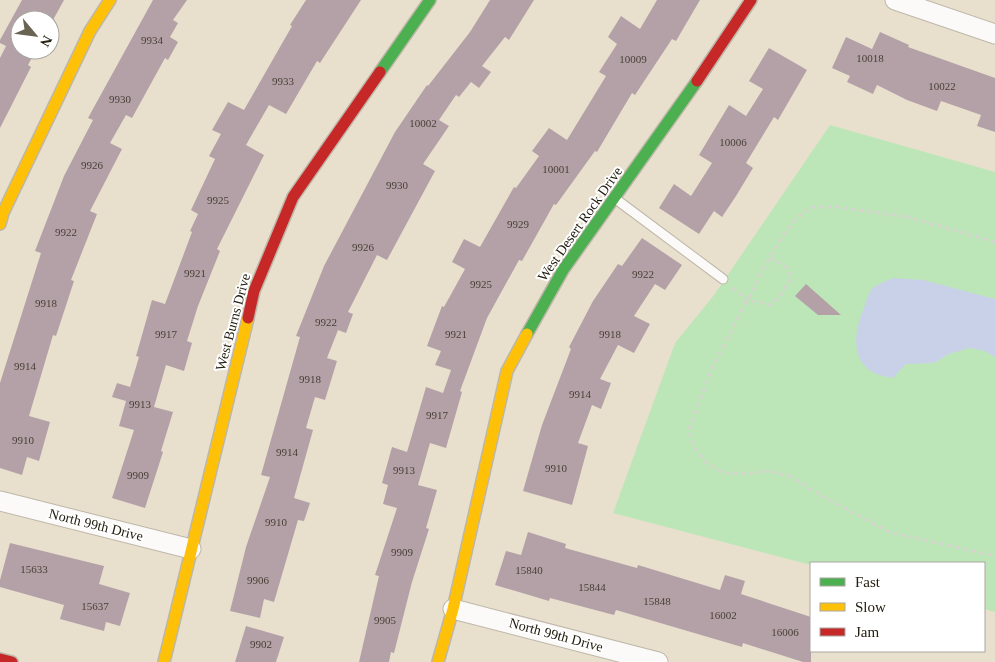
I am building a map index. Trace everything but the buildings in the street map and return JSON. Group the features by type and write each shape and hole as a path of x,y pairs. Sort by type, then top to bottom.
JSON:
{"street":[{"path":"0,224 3,213 90,31 110,0"},
{"name":"West Burns Drive","path":"164,662 254,291 293,196 430,0"},
{"name":"West Desert Rock Drive","path":"438,662 453,609 507,371 563,270 679,110 751,0"},
{"path":"895,0 995,34"},
{"name":"North 99th Drive","path":"0,501 191,549"},
{"name":"North 99th Drive","path":"453,609 658,662"},
{"path":"0,659 12,662"}],"lane":[{"path":"615,199 723,279"}],"path":[{"path":"995,242 908,217 837,207 811,207 797,218 770,256 712,368 693,413 689,429 698,453 708,464 724,473 743,474 769,471 792,477 813,491 889,532 995,556"},
{"path":"723,279 747,300 770,304 780,296 792,278 787,268 770,256"}],"green space":[{"path":"830,125 995,172 995,612 985,609 985,562 810,562 810,565 613,513 675,343 714,295"}],"water":[{"path":"893,278 923,280 995,299 995,357 985,351 969,348 949,354 934,363 906,364 893,378 870,370 858,354 856,345 859,322 872,289"}],"traffic: fast":[{"path":"380,72 430,0"},
{"path":"527,334 563,270 697,81"}],"traffic: slow":[{"path":"0,224 3,213 90,31 110,0"},
{"path":"164,662 248,318"},
{"path":"438,662 453,609 507,371 527,334"}],"traffic: jam":[{"path":"697,81 751,0"},
{"path":"248,318 254,291 293,197 380,72"},
{"path":"0,659 12,662"}]}
